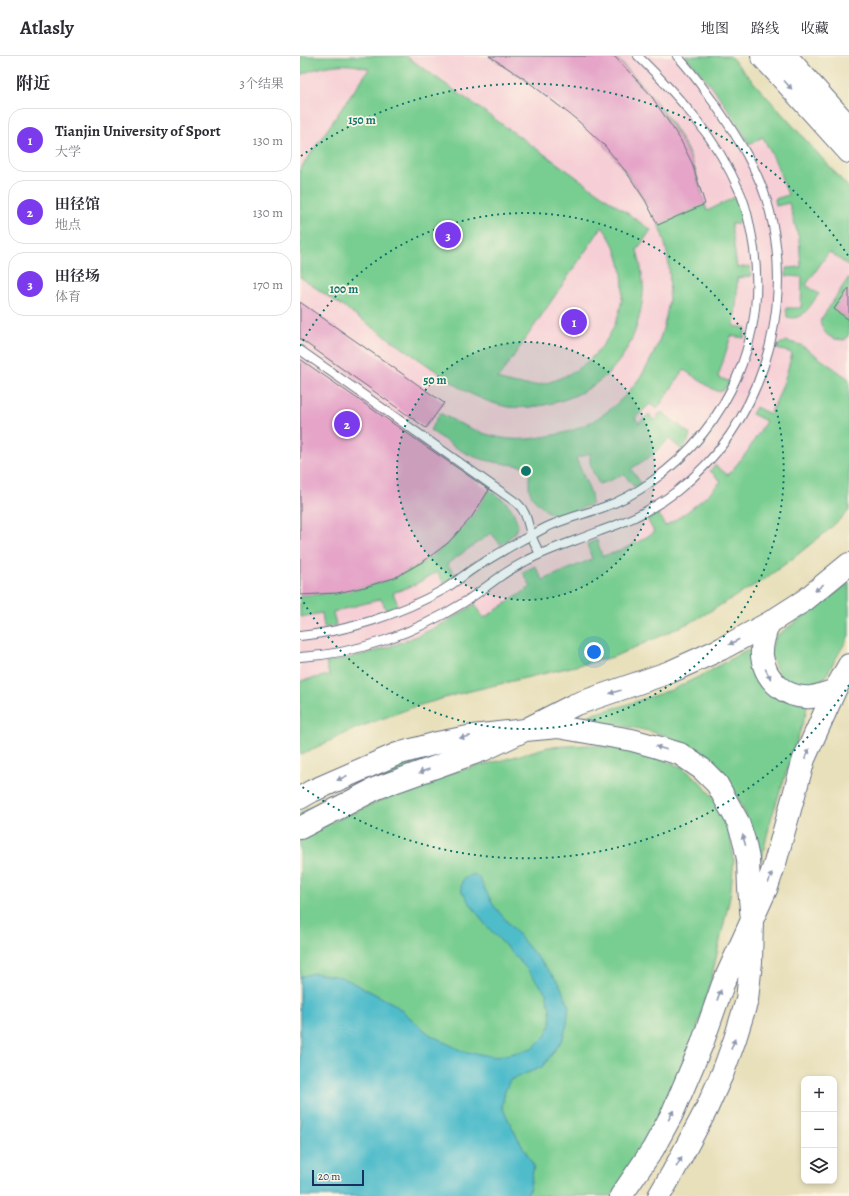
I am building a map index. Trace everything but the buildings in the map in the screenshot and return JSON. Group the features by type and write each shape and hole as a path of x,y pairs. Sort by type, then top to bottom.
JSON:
{"main road":[{"path":"762,56 849,152"},
{"path":"786,56 849,127"},
{"path":"300,828 377,788 483,750 574,705 670,672 721,649 769,623 805,600 849,564"},
{"path":"769,623 763,638 762,655 769,677 776,686 798,696 810,697 834,690"},
{"path":"621,1196 653,1149 675,1108 702,1044 722,984 767,887 804,759 834,690 849,665"},
{"path":"300,798 312,791 397,754 444,741 524,730 558,728 632,740 680,754 702,769 717,784 738,822 748,859 752,920 751,962 747,1000 723,1072 706,1110 663,1193"}],"lane":[{"path":"300,636 329,632 400,610 443,589 474,568 554,524 623,499 650,483 686,454 710,424 729,394 743,363 753,327 757,299 756,258 746,208 739,190 724,161 703,128 678,98 638,56"},
{"path":"300,657 323,655 356,648 420,626 466,602 503,575 540,554 550,549 603,531 651,508 688,482 711,459 740,418 750,402 760,376 770,348 775,323 778,302 779,267 770,211 760,185 734,132 698,80 677,56"},
{"path":"300,350 517,503 526,514 531,536 540,554"}],"shaded area":[{"path":"300,56 699,56 849,218 849,426 780,491 300,698"}],"green space":[{"path":"300,56 406,56 651,230 637,250 643,291 636,329 622,357 613,369 589,388 560,401 541,406 514,408 497,404 465,391 300,277 300,169 369,69 352,65 334,65 300,75","holes":["602,227 614,247 621,269 623,291 619,313 610,333 598,351 581,367 560,378 546,383 527,385 498,379"]},
{"path":"489,56 614,56 648,92 679,135 693,164 707,211 735,197 744,222 731,224 737,268 750,266 751,276 737,278 734,326 746,328 744,338 731,336 718,377 730,382 724,390 719,392 684,370 657,409 650,404 635,418 639,423 649,414 654,421 660,413 663,413 690,434 688,442 682,450 669,439 651,456 631,469 641,483 634,487 624,474 599,484 590,465 591,453 576,458 591,494 592,504 560,516 556,516 547,511 538,504 532,496 529,487 529,467 477,458 460,450 430,430 440,413 465,426 492,436 510,439 530,439 556,435 578,428 605,413 627,394 645,370 658,343 667,314 670,284 667,254 659,226 651,211 613,155 591,132 564,108"},
{"path":"685,56 730,56 849,188 849,266 829,252 806,285 819,294 806,312 802,315 793,318 787,317 786,308 801,308 802,277 786,276 786,268 801,267 799,239 789,203 776,206 775,199 788,195 776,163 763,137 749,144 720,98"},
{"path":"849,277 849,334 845,340 835,339 828,336 823,330 820,321"},
{"path":"786,341 801,345 849,379 849,511 826,532 765,579 695,620 613,657 458,694 414,707 357,728 300,755 300,681 329,675 326,662 366,654 422,634 475,604 484,618 531,587 523,572 535,566 543,580 592,559 587,544 597,540 602,556 623,550 654,532 647,519 658,513 665,526 702,500 721,481 710,471 715,465 728,475 747,452 766,421 752,414 756,407 770,414 783,384 792,353 777,349 778,345"},
{"path":"489,490 510,507 518,525 515,533 501,545 491,533 447,564 456,576 444,583 437,572 414,585 393,593 398,605 386,610 381,599 333,612 336,625 324,628 322,613 300,617 300,595 340,592 360,588 398,575 416,567 433,556 460,531"},
{"path":"849,583 849,636 824,679 815,685 801,687 791,685 779,675 770,653 775,637"},
{"path":"746,650 754,652 807,705 806,713 771,819 761,861 743,809 723,774 711,760 673,738 662,734 636,728 570,720 622,706 674,689 708,672"},
{"path":"589,745 632,749 682,767 699,781 718,803 729,830 734,860 730,897 708,993 697,1029 667,1106 612,1196 300,1196 300,840 332,822 400,792 457,771 548,747"},
{"path":"416,762 418,765 300,819 300,813 342,791 371,777"}],"water":[{"path":"474,874 479,878 494,906 559,983 569,1006 567,1024 562,1040 553,1053 542,1067 510,1080 505,1091 502,1107 534,1166 529,1191 526,1196 300,1196 300,977 313,973 342,977 394,1004 429,1034 462,1051 496,1057 532,1049 546,1035 551,1022 550,1008 546,993 527,969 484,923 462,892 461,885 463,879"}],"place":[{"name":"田径场","path":"448,235"},
{"name":"Tianjin University of Sport","path":"574,322"},
{"name":"田径馆","path":"347,424"}]}
